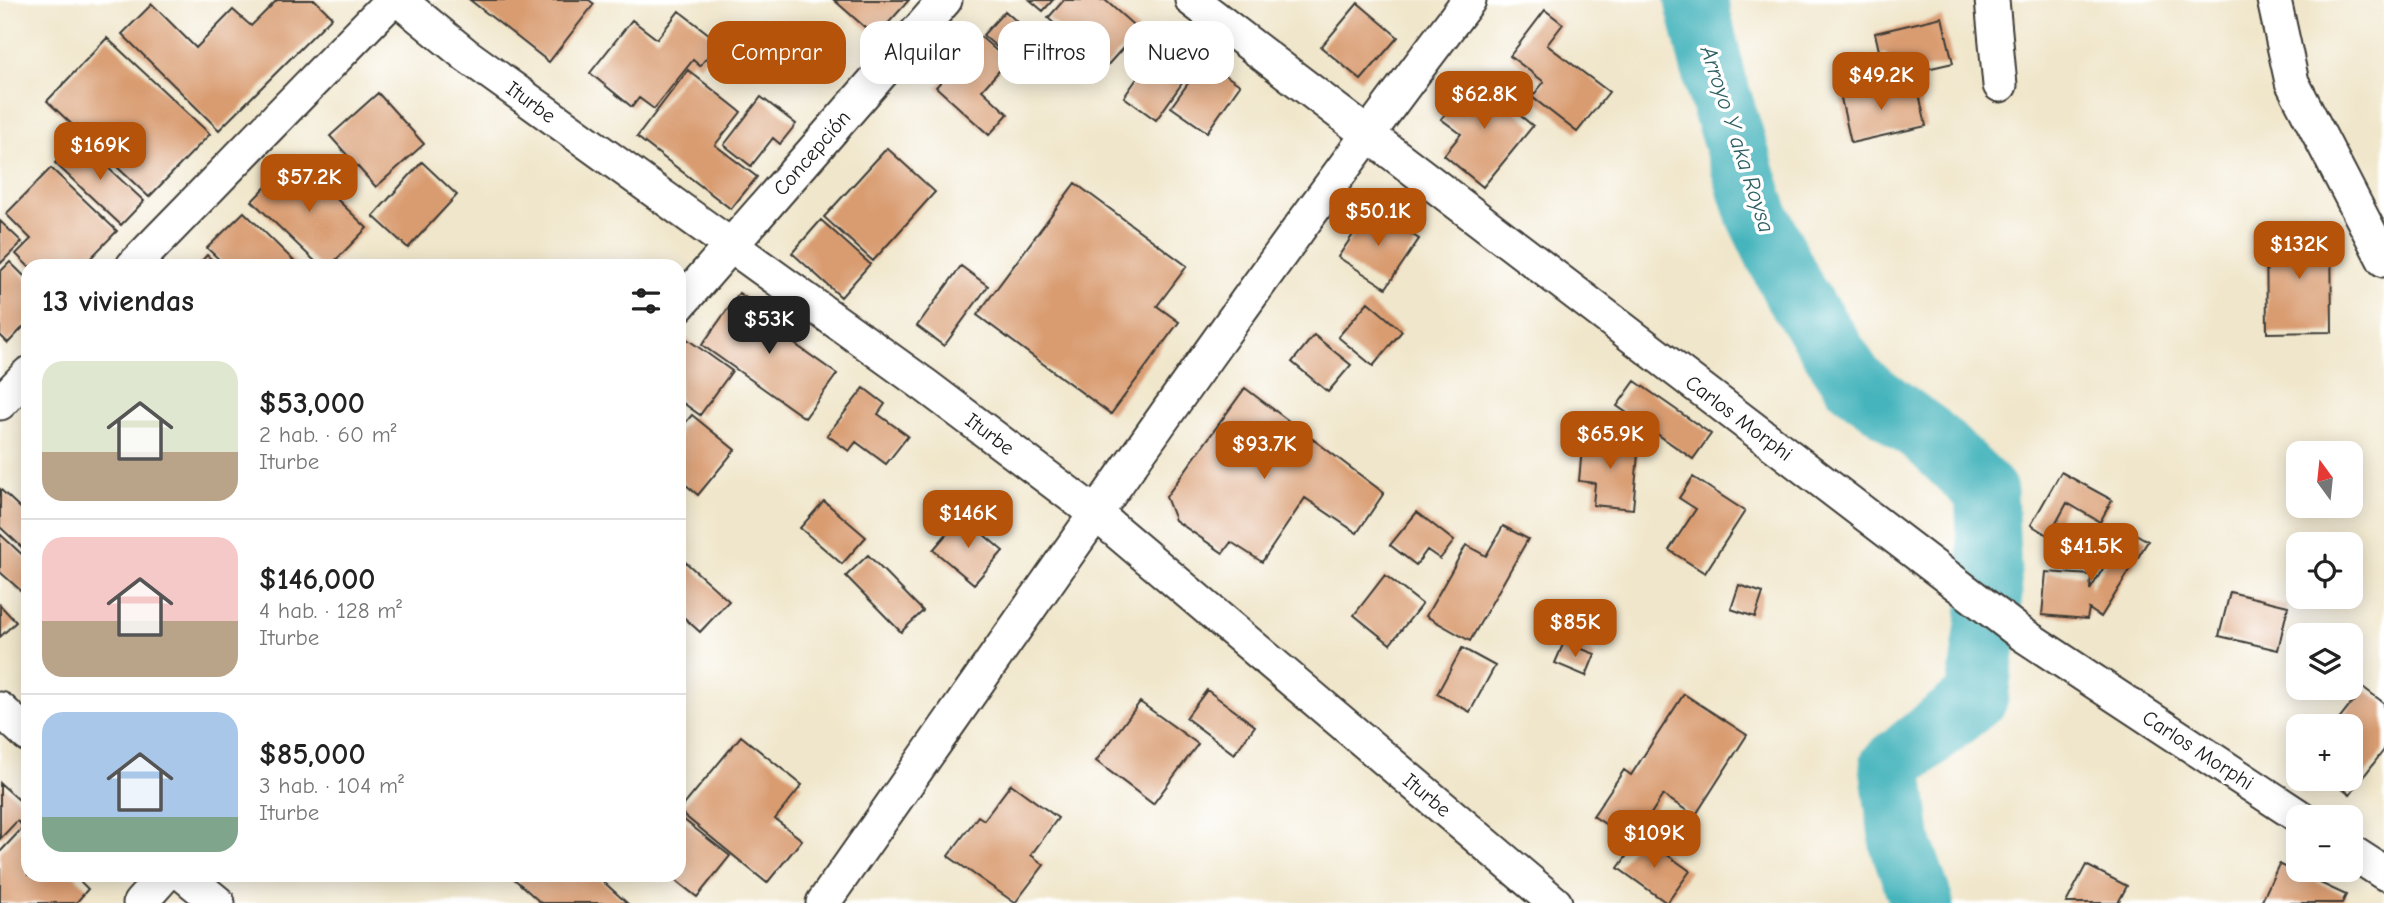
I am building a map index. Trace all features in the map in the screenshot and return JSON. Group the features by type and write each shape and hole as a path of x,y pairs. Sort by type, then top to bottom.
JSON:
{"street":[{"path":"140,259 392,0"},
{"name":"Iturbe","path":"399,0 466,55 926,386 1096,514 1555,903"},
{"name":"Concepción","path":"686,297 944,0"},
{"name":"Carlos Morphi","path":"1192,0 2022,634 2286,808"},
{"path":"823,903 1368,133 1469,0"},
{"path":"1992,0 2000,85"},
{"path":"2274,0 2292,82 2384,260"},
{"path":"0,403 21,381"},
{"path":"0,709 21,728"},
{"path":"2363,859 2384,873"},
{"path":"140,903 159,882"},
{"path":"192,882 218,903"}],"building":[{"path":"277,0 315,0 332,17 219,130 122,34 152,4 196,48 233,10 251,26"},
{"path":"470,0 589,0 594,4 549,62"},
{"path":"834,0 909,0 890,21 860,23"},
{"path":"1030,0 1053,0 1043,11"},
{"path":"1064,0 1105,0 1129,21 1124,21 1124,47 1110,62 1110,21 1051,21 1048,18"},
{"path":"1358,3 1398,37 1361,80 1321,47"},
{"path":"1545,10 1563,24 1547,45 1609,92 1577,132 1532,97 1544,82 1510,56"},
{"path":"679,11 707,33 707,57 700,66 693,60 654,109 639,98 632,107 590,73 632,20 657,39"},
{"path":"1005,11 1016,21 998,21 998,48 984,34"},
{"path":"1942,17 1953,63 1892,77 1886,53 1880,55 1875,33"},
{"path":"107,38 210,134 149,197 47,101"},
{"path":"984,40 998,52 998,72 982,90 1008,114 989,135 936,87 939,84 984,84"},
{"path":"688,70 741,112 715,145 757,177 731,209 637,137"},
{"path":"1477,76 1518,109 1516,112 1533,126 1483,187 1444,155 1461,134 1441,119"},
{"path":"1234,81 1240,85 1207,132 1171,107 1188,84 1234,84"},
{"path":"1887,82 1890,96 1918,89 1926,126 1851,143 1840,94"},
{"path":"1133,84 1181,84 1156,120 1124,97"},
{"path":"378,93 424,144 376,187 330,136"},
{"path":"761,97 796,124 780,144 773,138 751,166 724,145"},
{"path":"78,140 144,201 121,225 55,163"},
{"path":"887,148 935,192 873,261 824,217"},
{"path":"294,158 367,228 337,259 313,259 252,201"},
{"path":"422,162 457,195 408,248 373,216"},
{"path":"51,168 117,231 90,259 21,259 16,254 31,239 6,214"},
{"path":"1075,183 1187,266 1157,306 1179,322 1111,414 977,315"},
{"path":"1371,208 1419,239 1386,288 1338,257"},
{"path":"244,212 292,259 219,259 207,248"},
{"path":"821,220 870,264 841,297 792,253"},
{"path":"0,221 22,242 0,264"},
{"path":"2331,228 2332,332 2267,333 2266,229"},
{"path":"10,262 21,273 21,329 8,343 0,335 0,272"},
{"path":"961,266 988,286 944,346 917,326"},
{"path":"739,293 781,322 775,330 837,374 805,418 702,345"},
{"path":"1368,302 1402,331 1373,366 1338,337"},
{"path":"1314,335 1351,365 1328,392 1292,362"},
{"path":"686,340 732,371 700,415 686,405"},
{"path":"1635,381 1711,434 1693,459 1617,406"},
{"path":"864,388 885,404 878,414 908,436 886,464 856,442 849,451 827,435"},
{"path":"1245,388 1384,493 1357,533 1305,498 1262,562 1231,542 1223,553 1175,520 1166,497"},
{"path":"692,415 735,450 698,495 686,485 686,422"},
{"path":"1583,437 1639,443 1633,509 1593,505 1595,483 1579,481"},
{"path":"2061,472 2112,500 2100,522 2067,503 2049,536 2031,525"},
{"path":"1693,477 1745,511 1705,573 1669,550 1696,509 1679,498"},
{"path":"0,489 21,508 21,546 0,527"},
{"path":"824,501 866,537 842,564 800,528"},
{"path":"1417,512 1454,541 1440,559 1427,550 1416,565 1390,545"},
{"path":"962,516 1003,551 974,584 933,550"},
{"path":"1503,526 1528,539 1470,641 1426,616 1466,545 1486,556"},
{"path":"2127,529 2148,541 2101,617 2089,609 2087,619 2042,615 2046,572 2091,575 2090,590"},
{"path":"0,534 21,554 21,591 0,572"},
{"path":"868,555 923,611 901,632 846,576"},
{"path":"686,563 729,601 700,632 686,619"},
{"path":"1385,575 1422,604 1390,644 1354,615"},
{"path":"1739,585 1763,593 1755,617 1731,609"},
{"path":"2230,592 2286,606 2278,650 2219,636"},
{"path":"0,605 16,622 0,637"},
{"path":"1564,642 1595,654 1586,676 1555,663"},
{"path":"1462,648 1495,666 1470,712 1437,694"},
{"path":"2363,689 2384,703 2384,750 2363,777 2363,714 2343,714 2355,700 2363,700"},
{"path":"1207,690 1255,726 1234,754 1186,718"},
{"path":"1684,694 1747,735 1695,816 1663,795 1633,842 1593,816 1624,770 1631,775"},
{"path":"1140,702 1198,744 1153,804 1096,761"},
{"path":"741,736 802,785 775,819 802,840 767,883 686,817 686,803"},
{"path":"0,783 21,802 21,824 17,821 0,839"},
{"path":"1011,784 1058,818 1031,855 1044,865 1015,903 948,856 978,816 984,820"},
{"path":"686,821 730,856 697,897 678,882 686,882"},
{"path":"21,830 21,882 81,882 88,889 76,903 0,903 0,852"},
{"path":"1641,836 1690,871 1667,903 1618,868"},
{"path":"2279,864 2286,867 2286,882 2318,882 2346,895 2342,903 2261,903"},
{"path":"2086,865 2127,886 2118,903 2066,903"},
{"path":"518,882 604,882 627,903 541,903"}],"waterway":[{"name":"Arroyo Y aka Roysa","path":"1696,0 1716,84 1757,214 1795,293 1854,382 1927,435 1986,492 1991,595 1977,697 1891,766 1901,844 1922,903"}]}
